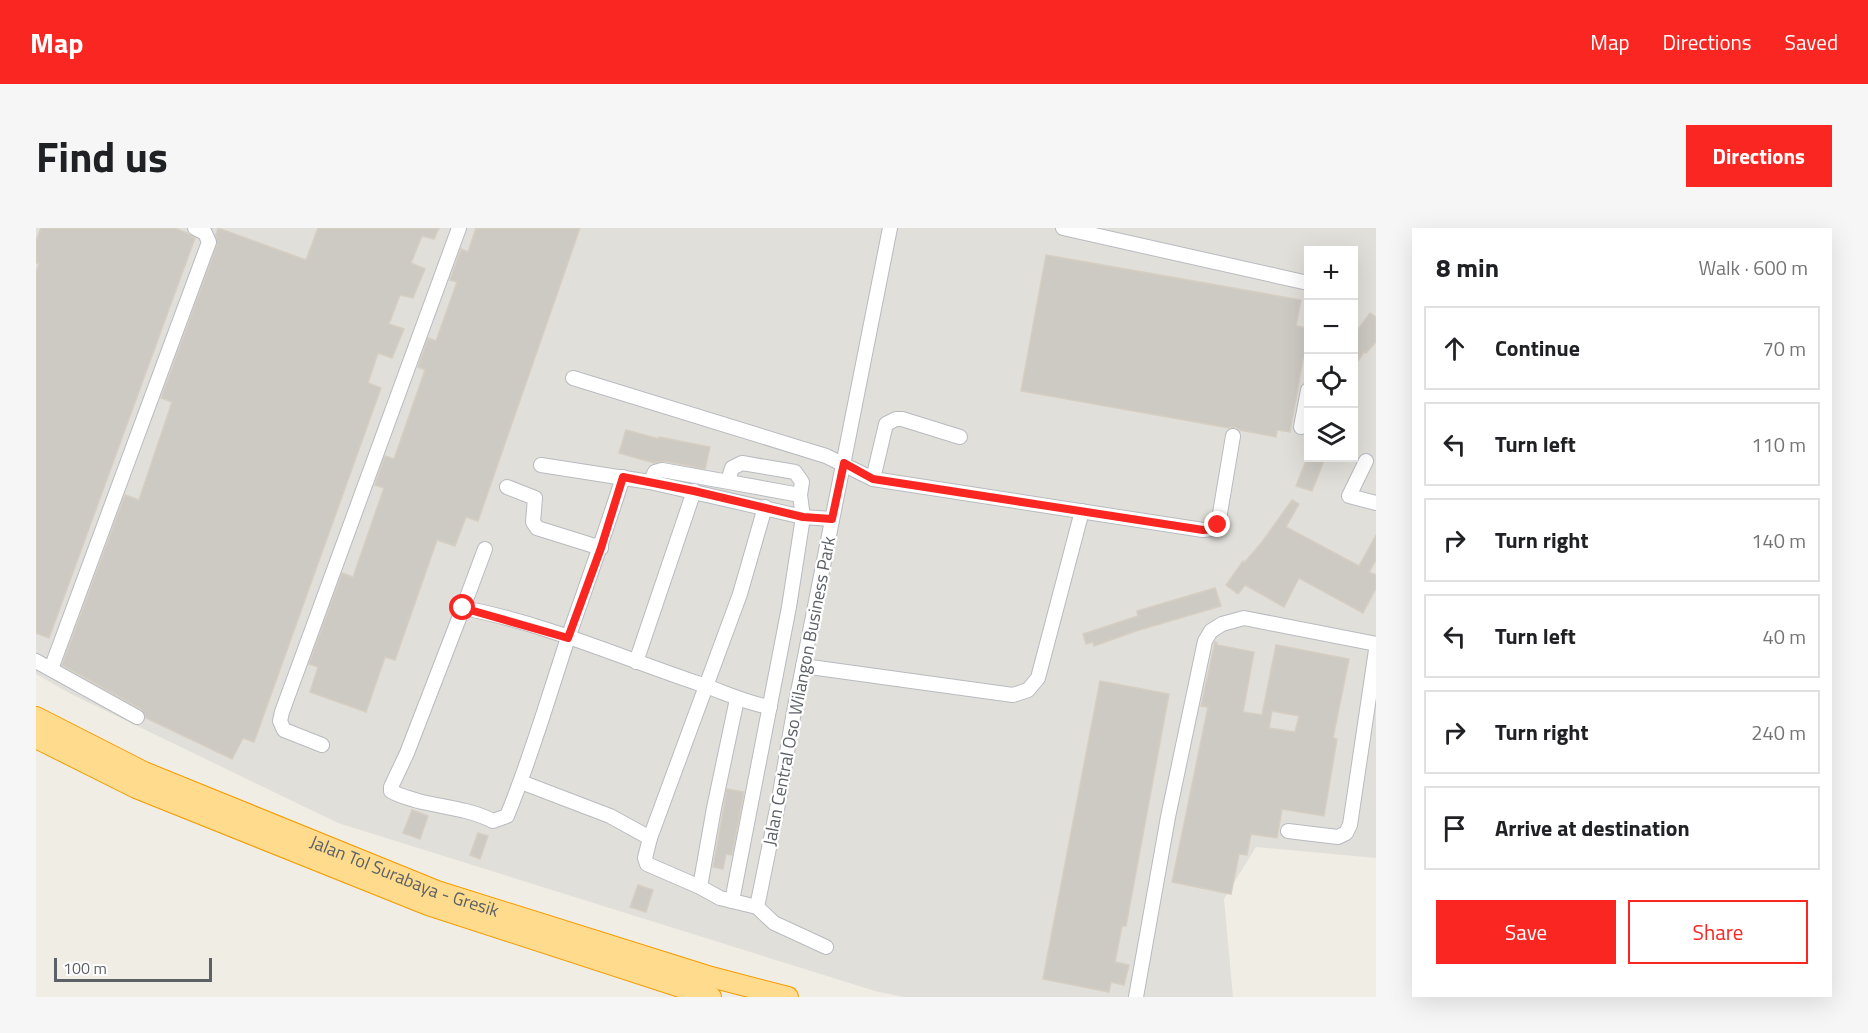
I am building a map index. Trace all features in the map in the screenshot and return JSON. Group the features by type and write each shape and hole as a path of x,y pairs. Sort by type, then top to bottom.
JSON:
{"highway":[{"name":"Jalan Tol Surabaya - Gresik","path":"36,717 144,772 437,891 711,977 788,997"},
{"name":"Jalan Tol Surabaya - Gresik","path":"36,738 136,788 428,905 711,997"}],"lane":[{"path":"51,669 210,242 205,233 195,228"},
{"path":"322,745 284,730 280,721 282,712 459,228"},
{"name":"Jalan Central Oso Wilangon Business Park","path":"757,908 890,228"},
{"path":"1063,228 1304,282"},
{"path":"573,378 844,463 873,479 1203,530 1213,529 1218,525 1233,436"},
{"path":"1301,427 1305,408"},
{"path":"873,479 886,424 896,419 960,437"},
{"path":"1366,461 1349,496 1376,503"},
{"path":"728,482 732,468 742,463 795,472 802,482 800,495 803,517 770,707 732,901"},
{"path":"541,465 650,482 803,517 832,519"},
{"path":"650,482 655,472 662,470 800,495"},
{"path":"485,549 391,791 447,809 480,814 493,821 507,816 521,782 623,477"},
{"path":"507,487 536,498 533,522 537,528 601,548"},
{"path":"636,662 694,491"},
{"path":"765,507 740,594 650,838 645,858 647,864 720,898 757,908 774,923 826,947"},
{"path":"803,666 1013,695 1028,690 1038,678 1082,511"},
{"path":"463,608 568,638 737,699 770,707"},
{"path":"1136,997 1168,817 1205,641 1211,631 1222,624 1244,618 1376,644"},
{"path":"1288,831 1338,837 1346,833 1350,825 1376,650"},
{"path":"36,661 137,717"},
{"path":"700,887 737,699"},
{"path":"521,782 610,816 650,838"}],"shaded area":[{"path":"36,228 1376,228 1376,858 1256,847 1224,899 1233,997 904,997 875,991 338,823 71,694 36,674"}],"building":[{"path":"41,228 174,228 195,238 49,638 36,633 36,272 39,264 36,263 36,241"},
{"path":"218,228 306,260 318,228 439,228 434,239 422,236 411,263 425,269 413,298 400,295 389,324 404,329 392,358 378,353 368,383 381,388 254,742 243,738 232,759 146,718 141,709 62,665 125,495 139,500 172,402 161,398 217,245"},
{"path":"476,228 580,228 478,521 466,517 455,546 437,540 395,660 385,657 366,712 310,692 318,667 309,664 342,573 353,577 384,488 375,485 385,456 394,459 425,370 418,367 428,338 436,341 457,282 450,280 461,249 468,252"},
{"path":"1046,255 1301,300 1296,326 1304,327 1304,359 1290,432 1277,430 1276,437 1235,427 1229,428 1021,391"},
{"path":"1370,313 1376,317 1376,342 1358,361 1358,354 1358,329"},
{"path":"626,430 659,439 659,437 710,447 705,469 664,461 654,463 619,453"},
{"path":"1305,462 1323,462 1312,491 1296,486"},
{"path":"1292,500 1299,504 1286,527 1359,566 1376,535 1376,560 1369,572 1376,575 1376,588 1363,613 1299,578 1284,607 1245,585 1238,594 1226,585 1243,561 1244,563 1262,542"},
{"path":"1215,588 1221,606 1094,646 1093,642 1086,644 1083,634 1138,616 1137,611"},
{"path":"1215,642 1217,645 1254,652 1243,712 1262,715 1276,645 1349,659 1333,738 1337,739 1324,816 1282,809 1277,838 1251,834 1247,855 1239,854 1231,894 1172,882 1208,707 1201,706","holes":["1272,711 1299,716 1295,732 1269,728"]},
{"path":"1100,681 1169,694 1126,926 1122,926 1115,962 1129,965 1124,985 1111,982 1109,992 1043,979"},
{"path":"727,789 744,792 732,855 726,854 723,869 713,867"},
{"path":"412,810 428,816 420,839 403,833"},
{"path":"478,833 488,836 480,859 470,855"},
{"path":"638,885 653,890 646,912 630,907"}],"route":[{"path":"463,608 568,638 601,548 623,477 803,517 832,519 844,463 873,479 1203,530 1213,529 1218,525"}]}
